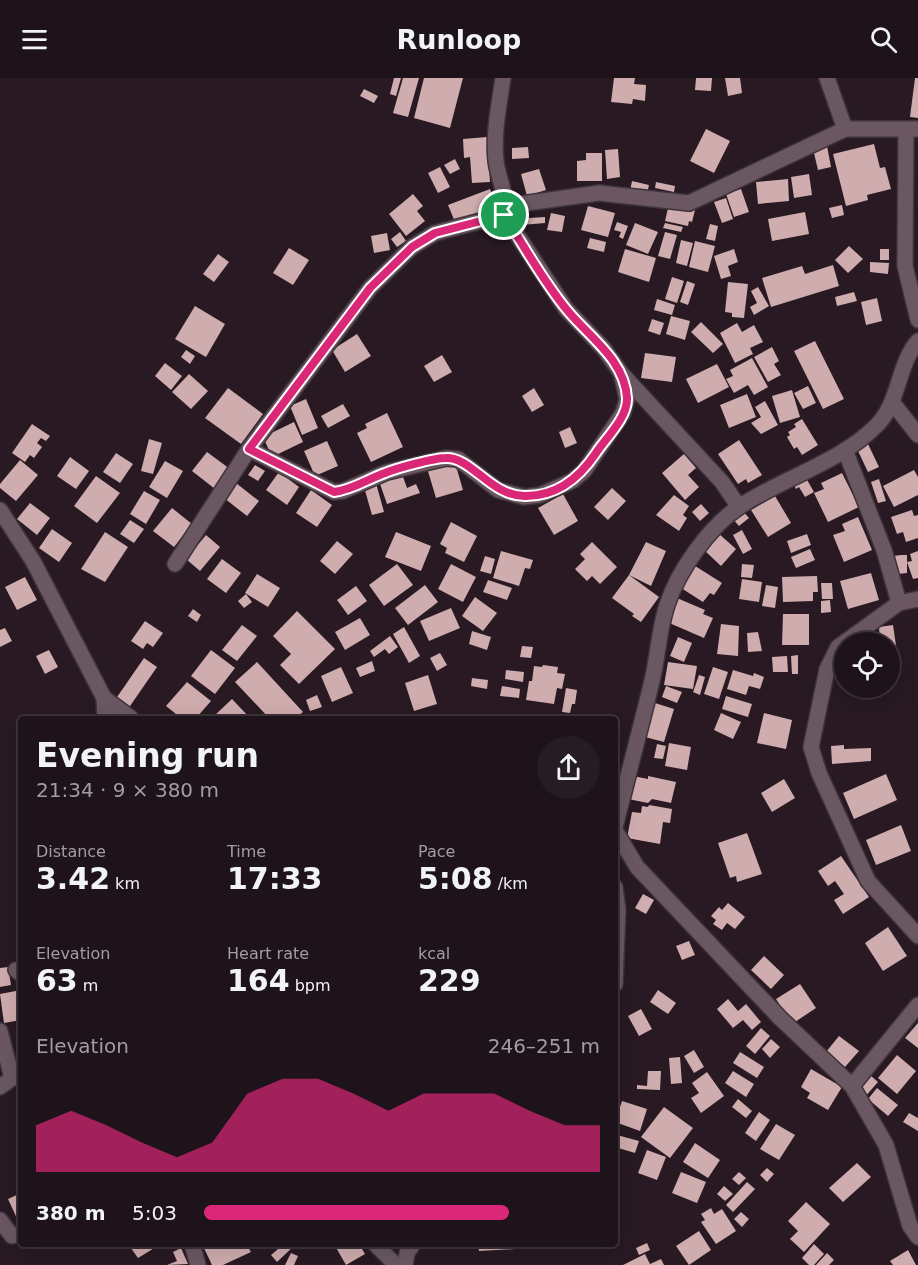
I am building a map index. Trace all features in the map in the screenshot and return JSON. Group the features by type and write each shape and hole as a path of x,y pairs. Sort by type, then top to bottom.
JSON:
{"street":[{"path":"503,78 495,131 496,162 505,211 566,309 604,349 621,373 722,482 739,507"},
{"path":"827,78 845,129"},
{"path":"175,564 249,449 370,288 412,247 435,233 505,211 599,193 689,203 845,129 912,129 905,266 918,320"},
{"path":"618,817 655,669 667,604 693,554 720,522 739,507 845,450 877,426 892,402 909,351 918,341"},
{"path":"249,449 334,492 343,491 387,472 446,458 458,459 498,490 524,497 540,495 572,481 584,471 623,413 627,399 621,373"},
{"path":"892,402 918,435"},
{"path":"845,450 884,550 898,603"},
{"path":"0,510 33,561 104,698 105,716"},
{"path":"859,632 898,603 918,599"},
{"path":"834,655 827,669 811,747 819,773 868,880 918,936"},
{"path":"104,698 128,716"},
{"path":"618,834 637,867 780,1018 852,1086 886,1145 910,1226 918,1237"},
{"path":"852,1086 918,1005"},
{"path":"0,1031 15,1076"},
{"path":"0,1220 12,1236"},
{"path":"193,1247 198,1265"},
{"path":"378,1247 396,1265"},
{"path":"405,1265 407,1253 411,1247"}],"building":[{"path":"394,78 401,78 396,96 390,94"},
{"path":"403,78 419,78 408,117 393,113"},
{"path":"424,78 463,78 450,128 414,118"},
{"path":"614,78 635,78 634,84 646,85 645,101 633,99 632,104 611,102"},
{"path":"696,78 712,78 711,91 695,90"},
{"path":"725,78 740,78 742,93 728,96"},
{"path":"915,78 918,78 918,118 910,117"},
{"path":"364,89 378,96 374,103 360,96"},
{"path":"706,129 730,141 714,173 690,161"},
{"path":"487,137 490,182 472,183 470,157 464,158 463,139"},
{"path":"874,144 880,168 885,167 891,189 867,195 868,200 846,206 833,154"},
{"path":"827,146 831,167 818,170 813,149"},
{"path":"528,147 529,158 512,159 512,148"},
{"path":"618,149 620,177 607,179 605,150"},
{"path":"586,153 602,153 602,181 577,181 577,161 586,160"},
{"path":"455,159 460,169 450,174 444,165"},
{"path":"440,167 450,187 438,193 428,173"},
{"path":"539,169 546,190 527,196 521,174"},
{"path":"809,174 812,195 794,198 791,177"},
{"path":"788,179 789,201 758,204 756,182"},
{"path":"632,181 649,185 647,194 630,191"},
{"path":"656,182 675,186 674,192 655,188"},
{"path":"490,189 497,206 455,222 448,205"},
{"path":"741,189 749,212 734,217 726,194"},
{"path":"413,194 423,206 417,211 425,221 406,236 389,214"},
{"path":"726,198 733,219 722,223 714,202"},
{"path":"669,204 695,210 692,222 689,221 688,226 665,221"},
{"path":"842,205 844,215 832,218 829,208"},
{"path":"588,206 615,213 608,237 581,230"},
{"path":"528,208 529,218 545,217 545,223 521,225 520,209"},
{"path":"805,212 809,234 772,241 768,219"},
{"path":"551,213 565,216 562,232 547,230"},
{"path":"617,222 628,226 623,239 619,237 621,232 614,230"},
{"path":"635,223 658,232 648,254 626,245"},
{"path":"665,223 683,227 681,232 663,228"},
{"path":"710,224 718,226 715,241 706,239"},
{"path":"400,232 406,241 397,247 391,239"},
{"path":"665,232 677,235 670,259 658,256"},
{"path":"387,233 390,250 374,253 371,236"},
{"path":"590,238 606,242 604,252 587,248"},
{"path":"681,240 693,243 687,266 676,263"},
{"path":"695,241 715,246 708,272 689,267"},
{"path":"849,246 863,259 848,273 835,260"},
{"path":"289,248 309,260 293,285 273,273"},
{"path":"625,249 656,258 649,282 618,272"},
{"path":"734,249 738,262 728,266 731,276 721,279 714,256"},
{"path":"880,249 889,249 889,260 880,260"},
{"path":"218,254 229,262 214,282 203,274"},
{"path":"870,262 889,263 888,274 870,272"},
{"path":"833,265 839,286 771,307 762,278 802,266 805,274"},
{"path":"672,277 684,281 677,303 665,299"},
{"path":"687,281 695,284 688,305 680,302"},
{"path":"728,282 748,284 744,318 732,317 732,313 725,312"},
{"path":"758,287 769,306 754,315 750,307 757,303 751,291"},
{"path":"854,292 857,301 837,306 835,297"},
{"path":"877,298 882,321 866,325 861,302"},
{"path":"657,299 675,305 672,315 654,310"},
{"path":"195,306 225,324 206,357 175,339"},
{"path":"671,316 690,321 685,340 666,334"},
{"path":"652,319 664,323 660,335 648,331"},
{"path":"701,322 723,344 713,353 691,332"},
{"path":"737,323 742,332 754,325 763,342 750,348 753,354 735,363 720,333"},
{"path":"357,334 371,356 345,372 332,350"},
{"path":"815,341 844,399 823,409 794,351"},
{"path":"772,347 779,361 774,364 781,375 768,382 754,357"},
{"path":"186,350 195,356 190,364 181,357"},
{"path":"645,353 676,357 672,382 641,378"},
{"path":"442,355 452,372 434,382 424,366"},
{"path":"752,358 768,387 754,395 748,385 734,393 726,379 733,376 730,370"},
{"path":"165,363 182,376 171,390 155,376"},
{"path":"717,364 729,387 698,403 686,379"},
{"path":"189,374 208,391 191,409 172,392"},
{"path":"808,386 816,403 803,409 794,393"},
{"path":"228,388 263,414 241,444 205,418"},
{"path":"534,388 544,405 532,412 522,396"},
{"path":"792,390 800,417 780,423 772,396"},
{"path":"747,394 756,417 729,428 720,405"},
{"path":"306,399 318,428 302,435 290,406"},
{"path":"765,401 778,425 761,434 751,423 761,417 755,407"},
{"path":"343,404 350,416 328,428 321,416"},
{"path":"387,413 403,447 371,462 357,433 367,428 365,424"},
{"path":"802,419 818,445 802,455 797,447 794,449 787,437 790,435 788,432 796,427 794,424"},
{"path":"294,422 303,442 272,457 263,437"},
{"path":"32,424 50,436 46,441 41,438 37,443 42,447 34,458 30,455 25,462 12,453"},
{"path":"570,427 577,443 565,448 559,432"},
{"path":"149,439 162,443 153,474 141,471"},
{"path":"739,440 762,475 748,483 746,479 738,484 718,454"},
{"path":"327,441 338,466 315,476 304,451"},
{"path":"868,444 879,467 868,472 857,449"},
{"path":"207,452 230,469 215,489 192,471"},
{"path":"116,453 133,464 120,483 103,472"},
{"path":"684,454 696,468 688,475 699,487 685,500 662,473"},
{"path":"70,457 89,471 76,489 57,476"},
{"path":"454,459 463,490 436,498 427,468"},
{"path":"20,460 38,475 16,501 0,488 0,484"},
{"path":"165,461 183,471 167,498 149,487"},
{"path":"255,465 265,471 258,481 248,475"},
{"path":"914,470 918,477 918,495 894,507 883,486"},
{"path":"279,472 299,487 287,505 266,490"},
{"path":"842,473 859,507 828,522 814,493 824,489 821,483"},
{"path":"402,474 407,488 416,484 420,493 387,504 379,481"},
{"path":"96,476 120,493 97,523 74,506"},
{"path":"806,478 814,492 805,497 799,487 796,489 794,485"},
{"path":"879,479 886,501 878,503 871,482"},
{"path":"236,483 259,501 247,516 224,498"},
{"path":"376,483 384,512 372,515 364,487"},
{"path":"612,488 626,501 608,520 594,507"},
{"path":"311,490 332,505 317,527 296,513"},
{"path":"144,491 160,500 146,524 130,514"},
{"path":"563,494 578,521 554,535 538,508"},
{"path":"674,495 689,506 683,515 687,518 679,531 656,515"},
{"path":"775,496 791,523 768,537 751,510"},
{"path":"30,503 50,518 37,535 17,519"},
{"path":"701,504 709,513 700,521 692,512"},
{"path":"172,508 192,524 174,547 153,531"},
{"path":"741,509 749,518 739,526 731,517"},
{"path":"912,510 914,516 918,515 918,538 906,542 903,532 897,534 891,517"},
{"path":"858,517 872,550 844,562 833,535 845,531 842,524"},
{"path":"130,520 144,529 134,543 120,534"},
{"path":"451,522 477,536 464,562 445,553 447,548 440,544"},
{"path":"52,529 72,543 59,562 39,548"},
{"path":"742,530 752,549 743,554 733,535"},
{"path":"105,532 128,547 105,582 81,569"},
{"path":"396,532 431,546 421,571 385,557"},
{"path":"718,533 736,549 721,566 703,549"},
{"path":"807,534 811,545 791,553 787,541"},
{"path":"206,535 220,547 200,571 186,559"},
{"path":"337,541 353,554 335,574 320,561"},
{"path":"592,542 617,567 600,584 592,576 587,581 575,569 585,559 580,554"},
{"path":"646,542 666,551 651,586 629,575"},
{"path":"810,549 815,560 796,568 791,557"},
{"path":"501,551 533,560 530,569 525,568 519,586 493,578"},
{"path":"918,551 918,578 913,579 907,562 912,561 910,554"},
{"path":"907,555 907,573 898,574 893,556"},
{"path":"485,556 495,559 491,574 480,571"},
{"path":"222,559 241,573 226,593 207,579"},
{"path":"397,564 413,585 384,606 369,585"},
{"path":"451,564 476,577 463,602 438,589"},
{"path":"692,564 722,583 714,595 710,593 703,602 678,586"},
{"path":"742,564 754,565 752,578 741,577"},
{"path":"871,573 879,600 848,609 840,581"},
{"path":"257,574 280,588 268,607 245,593"},
{"path":"629,575 659,597 641,622 612,598"},
{"path":"817,576 818,592 813,592 813,601 783,602 782,577"},
{"path":"25,577 37,600 17,610 5,587"},
{"path":"742,579 762,582 759,602 739,599"},
{"path":"488,580 512,588 507,600 483,592"},
{"path":"821,583 832,583 833,599 822,599"},
{"path":"425,585 438,602 408,625 395,608"},
{"path":"766,585 778,587 775,608 762,606"},
{"path":"356,586 367,601 348,615 337,600"},
{"path":"246,594 252,602 244,608 238,601"},
{"path":"475,597 497,613 483,631 462,616"},
{"path":"677,598 705,610 703,614 713,618 704,638 667,622"},
{"path":"830,600 831,612 821,613 821,601"},
{"path":"451,608 460,628 429,641 420,621"},
{"path":"193,609 201,615 197,622 188,616"},
{"path":"297,611 335,649 299,684 280,665 291,654 273,636"},
{"path":"783,614 809,614 809,645 782,645"},
{"path":"360,618 370,635 345,650 335,632"},
{"path":"145,621 163,633 153,647 147,643 143,649 131,641"},
{"path":"721,624 739,626 738,656 717,654"},
{"path":"242,625 257,636 237,661 222,650"},
{"path":"893,625 894,632 879,632 879,627"},
{"path":"404,627 420,656 409,663 393,634"},
{"path":"5,628 12,641 0,647 0,630"},
{"path":"472,631 491,637 487,650 469,644"},
{"path":"758,632 762,651 748,652 747,633"},
{"path":"390,636 398,647 389,654 385,649 374,657 370,651"},
{"path":"678,637 692,643 684,662 670,656"},
{"path":"522,646 533,647 531,658 520,657"},
{"path":"49,650 58,667 45,674 36,656"},
{"path":"211,650 235,668 215,694 191,676"},
{"path":"440,653 447,665 437,671 430,658"},
{"path":"798,655 798,674 792,674 791,656"},
{"path":"787,656 788,672 773,672 772,657"},
{"path":"144,658 157,667 128,709 115,700"},
{"path":"372,661 375,671 360,677 356,668"},
{"path":"257,662 303,712 298,716 267,716 235,682"},
{"path":"668,662 697,666 693,689 664,685"},
{"path":"543,665 558,667 557,673 565,674 562,689 557,688 554,704 526,700 534,666 542,667"},
{"path":"341,667 353,693 332,702 321,676"},
{"path":"713,667 728,672 719,699 704,694"},
{"path":"506,670 524,672 523,682 505,679"},
{"path":"733,670 764,677 760,689 749,686 746,695 727,689"},
{"path":"428,675 437,704 414,711 405,683"},
{"path":"699,675 705,677 700,695 693,692"},
{"path":"472,678 488,680 487,689 471,686"},
{"path":"187,682 211,701 198,716 178,716 166,706"},
{"path":"502,686 520,689 519,698 500,696"},
{"path":"666,686 682,692 677,703 662,697"},
{"path":"566,688 577,690 575,704 572,704 570,713 562,712"},
{"path":"317,695 322,707 310,711 306,700"},
{"path":"726,696 752,704 748,717 722,709"},
{"path":"232,699 248,716 214,716"},
{"path":"655,703 674,709 664,742 645,737"},
{"path":"721,713 741,722 733,739 714,730"},
{"path":"764,713 792,720 786,749 757,743"},
{"path":"669,743 691,747 687,770 665,766"},
{"path":"657,744 666,746 663,759 654,758"},
{"path":"844,745 844,749 871,748 871,761 832,764 831,746"},
{"path":"886,774 897,800 854,819 843,793"},
{"path":"633,776 648,779 648,776 676,782 671,803 652,799 648,803 628,799"},
{"path":"784,779 795,798 772,812 761,793"},
{"path":"649,805 672,809 670,823 663,822 660,844 627,838 632,812 641,813 642,806 648,807"},
{"path":"901,825 911,851 876,865 866,840"},
{"path":"747,833 762,874 737,882 736,876 730,878 718,843"},
{"path":"841,856 869,897 843,914 834,900 844,894 835,881 828,886 818,871"},
{"path":"643,894 654,900 646,914 635,908"},
{"path":"728,903 745,917 735,929 727,923 722,930 713,924 716,920 711,916 719,907 722,910"},
{"path":"888,927 907,956 883,971 865,943"},
{"path":"689,941 695,955 682,960 676,946"},
{"path":"764,956 784,975 771,989 751,970"},
{"path":"8,967 11,985 0,987 0,968"},
{"path":"800,984 816,1008 792,1024 776,999"},
{"path":"658,990 676,1003 668,1014 650,1002"},
{"path":"18,991 18,1021 4,1023 0,994"},
{"path":"728,999 738,1011 746,1004 761,1022 752,1030 743,1020 733,1028 717,1009"},
{"path":"641,1009 652,1029 639,1036 628,1016"},
{"path":"918,1023 918,1048 905,1038"},
{"path":"761,1028 770,1036 755,1054 746,1046"},
{"path":"839,1036 859,1051 845,1067 826,1052"},
{"path":"771,1039 780,1047 770,1058 762,1049"},
{"path":"694,1050 704,1067 694,1073 684,1056"},
{"path":"740,1052 764,1067 757,1078 733,1063"},
{"path":"897,1055 916,1071 897,1094 878,1078"},
{"path":"680,1057 682,1083 671,1084 669,1058"},
{"path":"811,1069 842,1087 828,1110 807,1098 810,1093 801,1087"},
{"path":"648,1071 661,1071 660,1090 637,1089 637,1085 647,1086"},
{"path":"733,1071 754,1084 746,1097 725,1083"},
{"path":"707,1072 724,1096 701,1113 691,1098 699,1093 692,1083"},
{"path":"870,1075 878,1082 864,1098 856,1092"},
{"path":"877,1088 898,1105 888,1116 868,1099"},
{"path":"738,1099 752,1111 746,1118 732,1107"},
{"path":"622,1101 647,1109 640,1131 618,1123"},
{"path":"664,1107 693,1128 670,1158 641,1137"},
{"path":"759,1112 770,1120 756,1141 745,1133"},
{"path":"909,1113 918,1118 918,1131 903,1122"},
{"path":"776,1124 795,1135 779,1160 760,1149"},
{"path":"618,1135 639,1141 635,1153 618,1148"},
{"path":"695,1143 720,1160 708,1178 683,1162"},
{"path":"647,1150 666,1157 657,1180 638,1173"},
{"path":"857,1163 871,1177 843,1202 829,1188"},
{"path":"767,1168 774,1174 767,1182 760,1175"},
{"path":"681,1172 706,1182 697,1203 672,1193"},
{"path":"739,1172 746,1178 739,1185 732,1179"},
{"path":"747,1182 755,1189 733,1212 726,1205"},
{"path":"724,1186 733,1194 725,1201 717,1194"},
{"path":"18,1194 18,1221 8,1199"},
{"path":"806,1202 830,1224 804,1252 790,1239 798,1231 788,1221"},
{"path":"711,1208 714,1214 722,1209 736,1231 716,1244 701,1222 705,1220 701,1214"},
{"path":"741,1212 749,1219 742,1227 734,1219"},
{"path":"699,1231 711,1250 689,1265 676,1246"},
{"path":"647,1243 650,1250 639,1255 636,1248"},
{"path":"814,1244 824,1254 814,1265 809,1265 802,1258"},
{"path":"130,1247 156,1247 138,1258"},
{"path":"203,1247 248,1247 251,1252 223,1265 212,1265"},
{"path":"280,1247 293,1247 277,1262 271,1255"},
{"path":"336,1247 361,1247 365,1254 346,1265"},
{"path":"478,1247 515,1247 515,1249 479,1251"},
{"path":"181,1248 188,1264 167,1265 177,1261 173,1252"},
{"path":"908,1250 916,1265 893,1265 890,1261"},
{"path":"291,1253 298,1256 294,1265 285,1265"},
{"path":"827,1253 834,1260 829,1265 816,1265"},
{"path":"645,1254 650,1264 661,1259 664,1265 623,1265"}],"route":[{"path":"504,215 566,309 604,349 621,373 627,399 623,413 584,471 572,481 540,495 524,497 498,490 458,459 446,458 387,472 343,491 334,492 249,449 370,288 412,247 435,233 504,215"}]}
